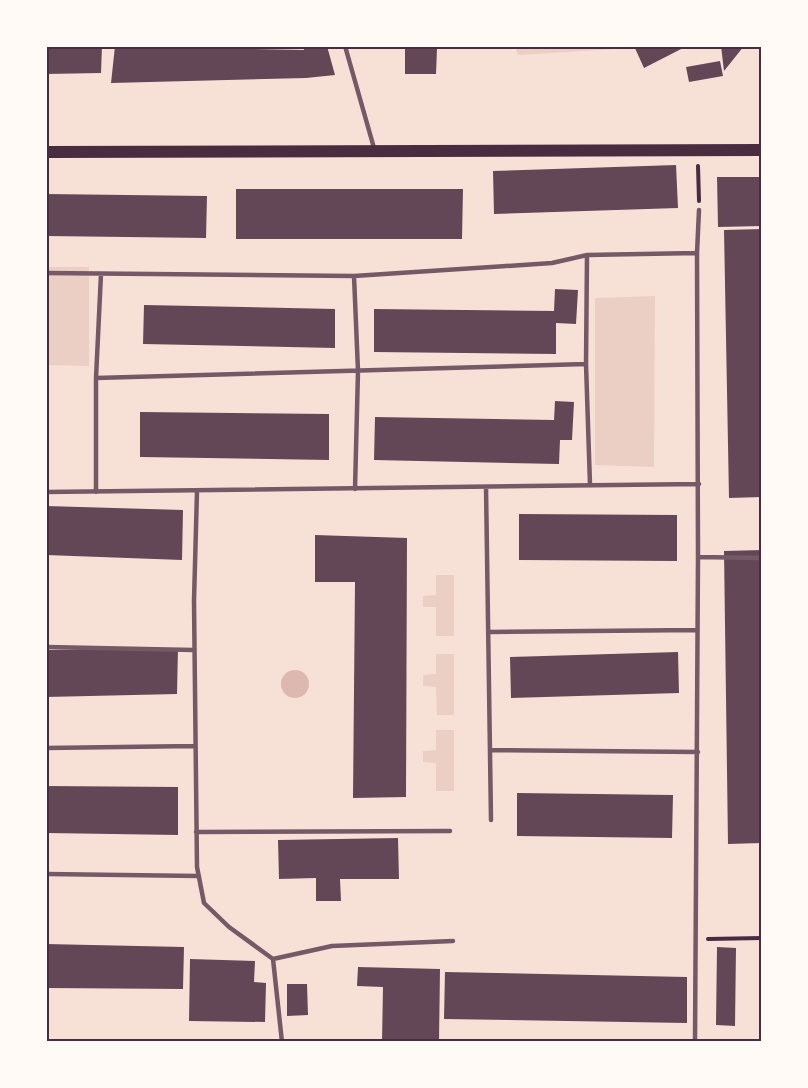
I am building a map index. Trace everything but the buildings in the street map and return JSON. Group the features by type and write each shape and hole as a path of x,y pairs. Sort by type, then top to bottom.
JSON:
{"main road":[{"path":"46,152 762,150"}],"lane":[{"path":"345,46 374,151"},
{"path":"695,1041 699,210"},
{"path":"46,273 354,276 552,262 587,255 697,253"},
{"path":"587,255 586,364 590,485"},
{"path":"96,492 96,378 101,274"},
{"path":"354,276 358,371 355,489"},
{"path":"96,378 586,364"},
{"path":"46,492 699,484"},
{"path":"486,487 490,632 491,820"},
{"path":"197,491 194,650 196,832 199,876 204,903 229,927 273,959 282,1041"},
{"path":"698,557 762,558"},
{"path":"490,632 698,630"},
{"path":"46,647 194,650"},
{"path":"46,748 195,746"},
{"path":"491,750 698,752"},
{"path":"196,832 450,831"},
{"path":"46,874 199,876"},
{"path":"273,959 332,946 453,941"}],"path":[{"path":"698,150 699,210"},
{"path":"696,939 762,938"}],"shaded area":[{"path":"615,46 617,49 518,55 515,47"},
{"path":"47,267 89,267 89,366 47,365"},
{"path":"655,296 654,467 595,465 595,298"},
{"path":"436,575 454,575 454,636 436,636 436,607 423,607 423,596 436,595"},
{"path":"436,654 454,654 454,715 437,715 436,687 423,686 423,675 436,674"},
{"path":"295,670 305,674 309,684 305,694 295,698 285,694 281,684 285,674"},
{"path":"436,730 454,730 454,791 436,791 436,763 423,762 423,751 436,750"}]}
